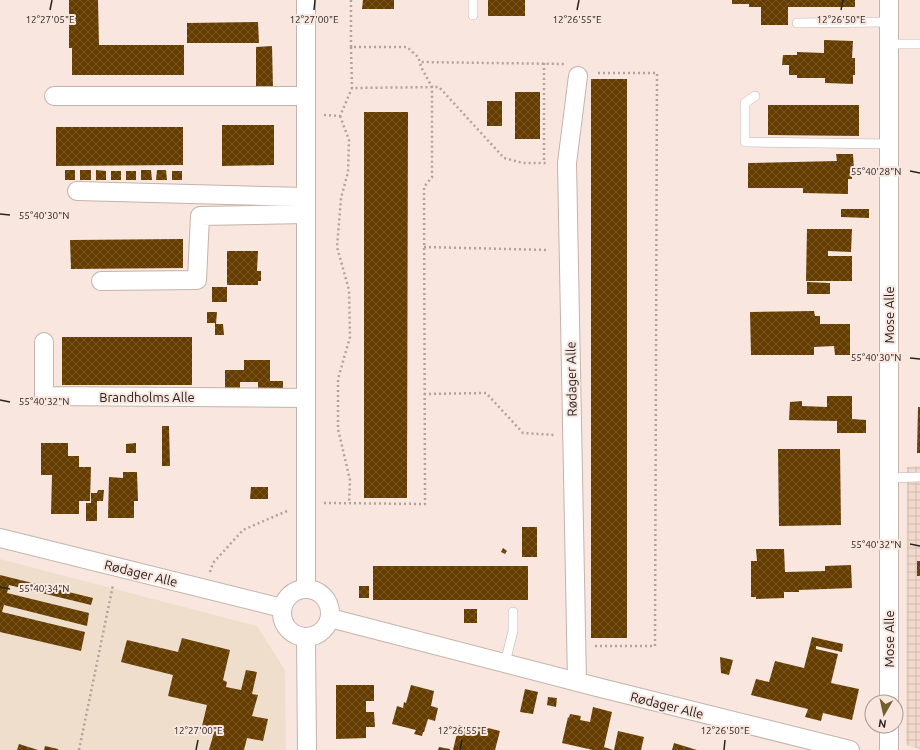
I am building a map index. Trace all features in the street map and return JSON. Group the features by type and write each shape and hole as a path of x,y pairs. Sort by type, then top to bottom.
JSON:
{"street":[{"path":"306,0 306,589"},
{"name":"Mose Alle","path":"889,0 889,694"},
{"name":"Rødager Alle","path":"578,76 567,163 576,646 578,682"},
{"path":"54,96 306,96"},
{"path":"77,190 306,205"},
{"path":"101,281 197,280 200,216 306,205"},
{"name":"Brandholms Alle","path":"44,342 44,396 305,398"},
{"name":"Rødager Alle","path":"0,538 282,608"},
{"path":"306,589 318,592 327,601 330,609 330,618 327,626 322,632 306,638 292,634 283,623 281,616 282,608 290,594 297,590 306,589"},
{"name":"Rødager Alle","path":"330,618 850,750"},
{"path":"306,638 307,750"},
{"path":"889,734 889,750"}],"lane":[{"path":"473,0 473,15"},
{"path":"798,23 889,22"},
{"path":"889,44 920,44"},
{"path":"755,96 745,102 745,142 889,144"},
{"path":"888,478 920,477"},
{"path":"505,663 513,631 513,612"}],"path":[{"path":"348,503 350,480 338,429 338,379 350,337 349,290 337,247 341,198 348,172 349,140 340,116 352,88 351,0"},
{"path":"203,588 214,563 243,530 306,503 425,504 424,187 432,177 432,87 421,67 418,57 407,47 351,46"},
{"path":"420,62 572,64 578,76 590,73 657,73 655,646 576,646"},
{"path":"544,63 544,163"},
{"path":"352,88 439,87 504,158 523,163 567,163"},
{"path":"306,115 340,116"},
{"path":"424,247 568,251"},
{"path":"424,394 486,393 523,433 572,436"},
{"path":"79,750 116,567"}],"shaded area":[{"path":"920,466 920,749 906,745 907,467"},
{"path":"0,559 257,626 285,670 286,750 0,750"}],"building":[{"path":"69,0 98,0 99,45 184,45 184,75 72,75 72,48 69,48"},
{"path":"363,0 394,0 394,9 362,9"},
{"path":"488,0 525,0 525,16 488,16"},
{"path":"732,0 855,0 855,7 788,7 788,25 761,25 761,7 749,7 749,4 732,4"},
{"path":"258,22 259,43 187,43 187,23"},
{"path":"824,40 853,41 852,58 855,58 855,75 853,75 853,84 825,83 825,78 797,78 797,75 789,75 789,65 782,65 783,55 797,55 797,52 824,53"},
{"path":"272,46 273,88 256,88 256,47"},
{"path":"591,79 627,79 627,638 591,638"},
{"path":"515,92 540,92 540,139 515,139"},
{"path":"487,101 502,101 502,126 487,126"},
{"path":"768,105 859,105 859,136 768,135"},
{"path":"364,112 408,112 407,498 364,498"},
{"path":"222,125 274,125 274,165 222,166"},
{"path":"56,127 183,127 183,165 56,166"},
{"path":"836,154 853,154 854,169 852,169 852,179 848,179 848,194 803,193 803,188 748,188 748,163 837,161"},
{"path":"65,170 75,170 75,180 65,180"},
{"path":"80,170 91,170 91,180 80,180"},
{"path":"96,170 106,171 106,180 96,180"},
{"path":"141,170 151,170 152,180 141,180"},
{"path":"157,170 166,170 167,180 156,180"},
{"path":"111,171 121,171 121,180 111,180"},
{"path":"126,171 136,171 136,180 126,180"},
{"path":"172,171 182,171 182,180 172,180"},
{"path":"841,209 869,209 869,218 841,217"},
{"path":"807,229 852,229 851,252 828,251 828,256 852,256 852,281 806,281"},
{"path":"183,239 183,268 71,269 70,240"},
{"path":"227,251 258,251 257,271 261,271 261,281 258,281 258,285 227,285"},
{"path":"807,282 830,283 830,294 807,294"},
{"path":"212,287 227,287 227,302 212,302"},
{"path":"814,311 815,316 820,316 820,324 850,324 850,355 835,355 834,346 814,347 814,355 751,355 750,312"},
{"path":"207,312 217,312 216,324 223,324 224,335 215,335 215,323 207,323"},
{"path":"62,337 192,337 192,385 62,385"},
{"path":"244,360 270,360 270,381 283,381 283,391 258,391 258,382 240,382 240,390 225,390 225,370 244,370"},
{"path":"827,396 852,396 852,419 866,420 866,433 837,433 837,421 789,420 790,402 802,401 802,406 827,407"},
{"path":"918,407 920,407 920,453 917,453"},
{"path":"162,426 169,426 170,466 162,466"},
{"path":"41,443 68,443 68,456 79,456 79,467 91,467 90,501 79,501 79,514 51,514 52,475 41,475"},
{"path":"136,443 136,453 126,453 126,444"},
{"path":"778,449 840,449 841,525 779,526"},
{"path":"123,472 137,472 138,501 134,501 134,518 108,518 109,477 123,478"},
{"path":"251,487 268,487 268,499 250,499"},
{"path":"98,490 104,490 103,501 97,501 97,521 86,521 86,503 91,503 91,493 97,493"},
{"path":"522,527 537,527 537,557 522,557"},
{"path":"503,548 507,551 505,554 501,552"},
{"path":"756,549 784,549 785,572 825,571 825,566 851,565 852,588 784,592 784,598 756,599 756,597 751,597 751,561 757,561"},
{"path":"917,561 920,561 920,576 917,576"},
{"path":"373,566 528,566 528,600 373,600"},
{"path":"0,575 93,598 91,605 9,585 7,593 89,613 87,626 4,605 2,612 85,632 81,651 0,632"},
{"path":"359,586 369,586 369,598 359,598"},
{"path":"464,609 477,609 477,623 464,623"},
{"path":"812,637 843,644 842,652 816,646 816,649 838,654 831,683 859,689 852,720 823,713 821,721 805,717 808,709 751,695 756,679 769,682 775,661 804,668"},
{"path":"182,638 230,650 223,680 227,682 226,687 241,690 246,670 257,672 252,694 258,695 252,716 268,719 263,741 247,738 244,750 209,750 215,729 202,726 207,705 168,696 173,675 121,662 127,640 178,652"},
{"path":"720,657 733,660 729,675 721,673"},
{"path":"336,685 374,685 374,701 366,701 366,712 374,712 375,727 366,727 366,738 336,739"},
{"path":"411,685 434,691 431,706 438,708 435,721 428,719 422,736 414,734 416,730 392,724 397,706 403,708 404,702 406,703"},
{"path":"525,689 538,692 533,714 520,712"},
{"path":"548,697 557,698 556,707 547,705"},
{"path":"593,707 612,712 604,747 613,750 593,750 562,743 570,714 581,716 580,720 590,722"},
{"path":"459,725 483,731 484,727 500,731 495,750 453,750"},
{"path":"618,731 644,737 641,750 614,750"},
{"path":"674,743 697,750 672,750"},
{"path":"19,744 38,750 17,750"},
{"path":"45,746 58,749 58,750 44,750"},
{"path":"439,747 450,749 450,750 438,750"}]}
